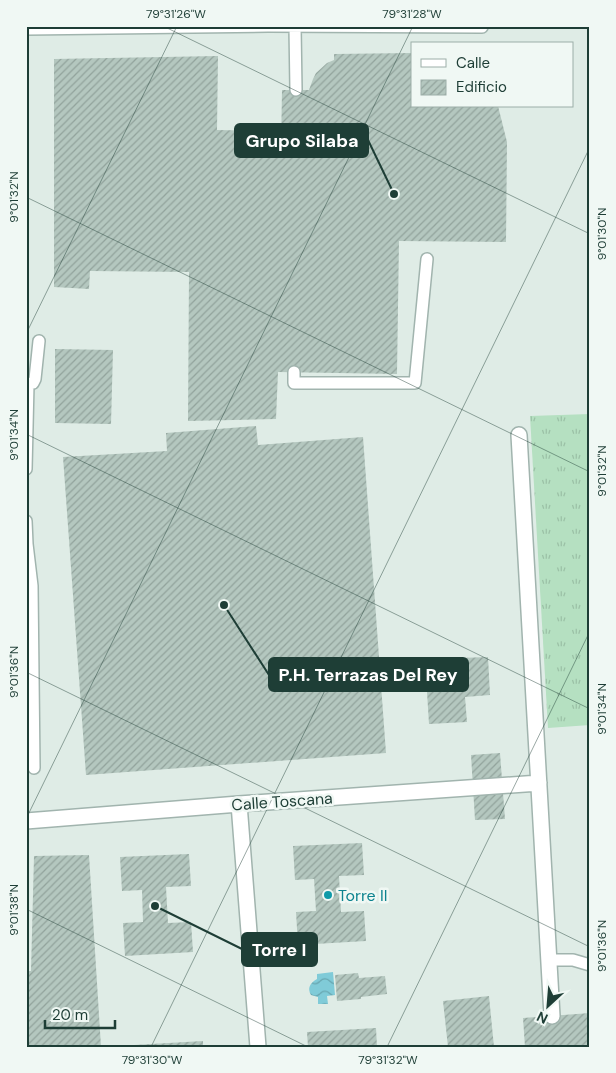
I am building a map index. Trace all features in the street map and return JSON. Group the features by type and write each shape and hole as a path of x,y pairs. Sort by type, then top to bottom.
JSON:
{"street":[{"path":"519,434 552,1016"},
{"name":"Calle Toscana","path":"26,822 239,804 539,784"},
{"path":"239,804 258,1047"}],"lane":[{"path":"26,29 268,26 482,27"},
{"path":"296,26 296,90"},
{"path":"294,372 294,383 416,384 427,259"},
{"path":"26,469 27,384 33,383 35,379 38,341"},
{"path":"26,520 32,586 34,768"},
{"path":"549,960 573,960 590,966"}],"green space":[{"path":"590,414 590,725 548,728 530,416"}],"water":[{"path":"333,972 335,995 327,996 328,1004 318,1004 318,997 311,995 310,986 317,979 317,974"}],"building":[{"path":"411,53 411,108 498,108 507,142 506,242 399,241 397,374 278,372 276,419 188,421 189,272 90,271 89,289 54,287 54,59 218,56 217,130 276,131 276,148 281,148 282,90 309,90 316,73 327,63 334,60 334,54"},
{"path":"55,349 113,350 111,424 55,423"},
{"path":"256,426 258,445 363,437 386,753 86,775 63,457 167,451 166,433"},
{"path":"488,657 490,695 465,697 467,722 429,724 426,676 452,674 451,664 460,663 459,658"},
{"path":"500,753 505,819 475,820 471,755"},
{"name":"Torre II","path":"362,843 364,875 339,876 341,912 364,911 366,941 298,945 296,912 316,911 314,879 295,880 293,846"},
{"path":"189,854 191,886 166,887 168,923 191,922 193,952 125,956 123,923 143,922 142,890 122,891 120,857"},
{"path":"89,855 101,1047 26,1047 26,971 31,971 34,856"},
{"path":"358,973 359,978 385,976 387,994 337,1001 335,975"},
{"path":"489,996 494,1047 448,1047 443,1001"},
{"path":"590,1013 590,1047 525,1047 523,1018"},
{"path":"376,1028 377,1047 308,1047 307,1032"},
{"path":"203,1041 203,1047 134,1047 134,1045"}],"place":[{"name":"Grupo Silaba","path":"394,194"},
{"name":"P.H. Terrazas Del Rey","path":"224,605"},
{"name":"Torre II","path":"328,895"},
{"name":"Torre I","path":"155,906"}]}
